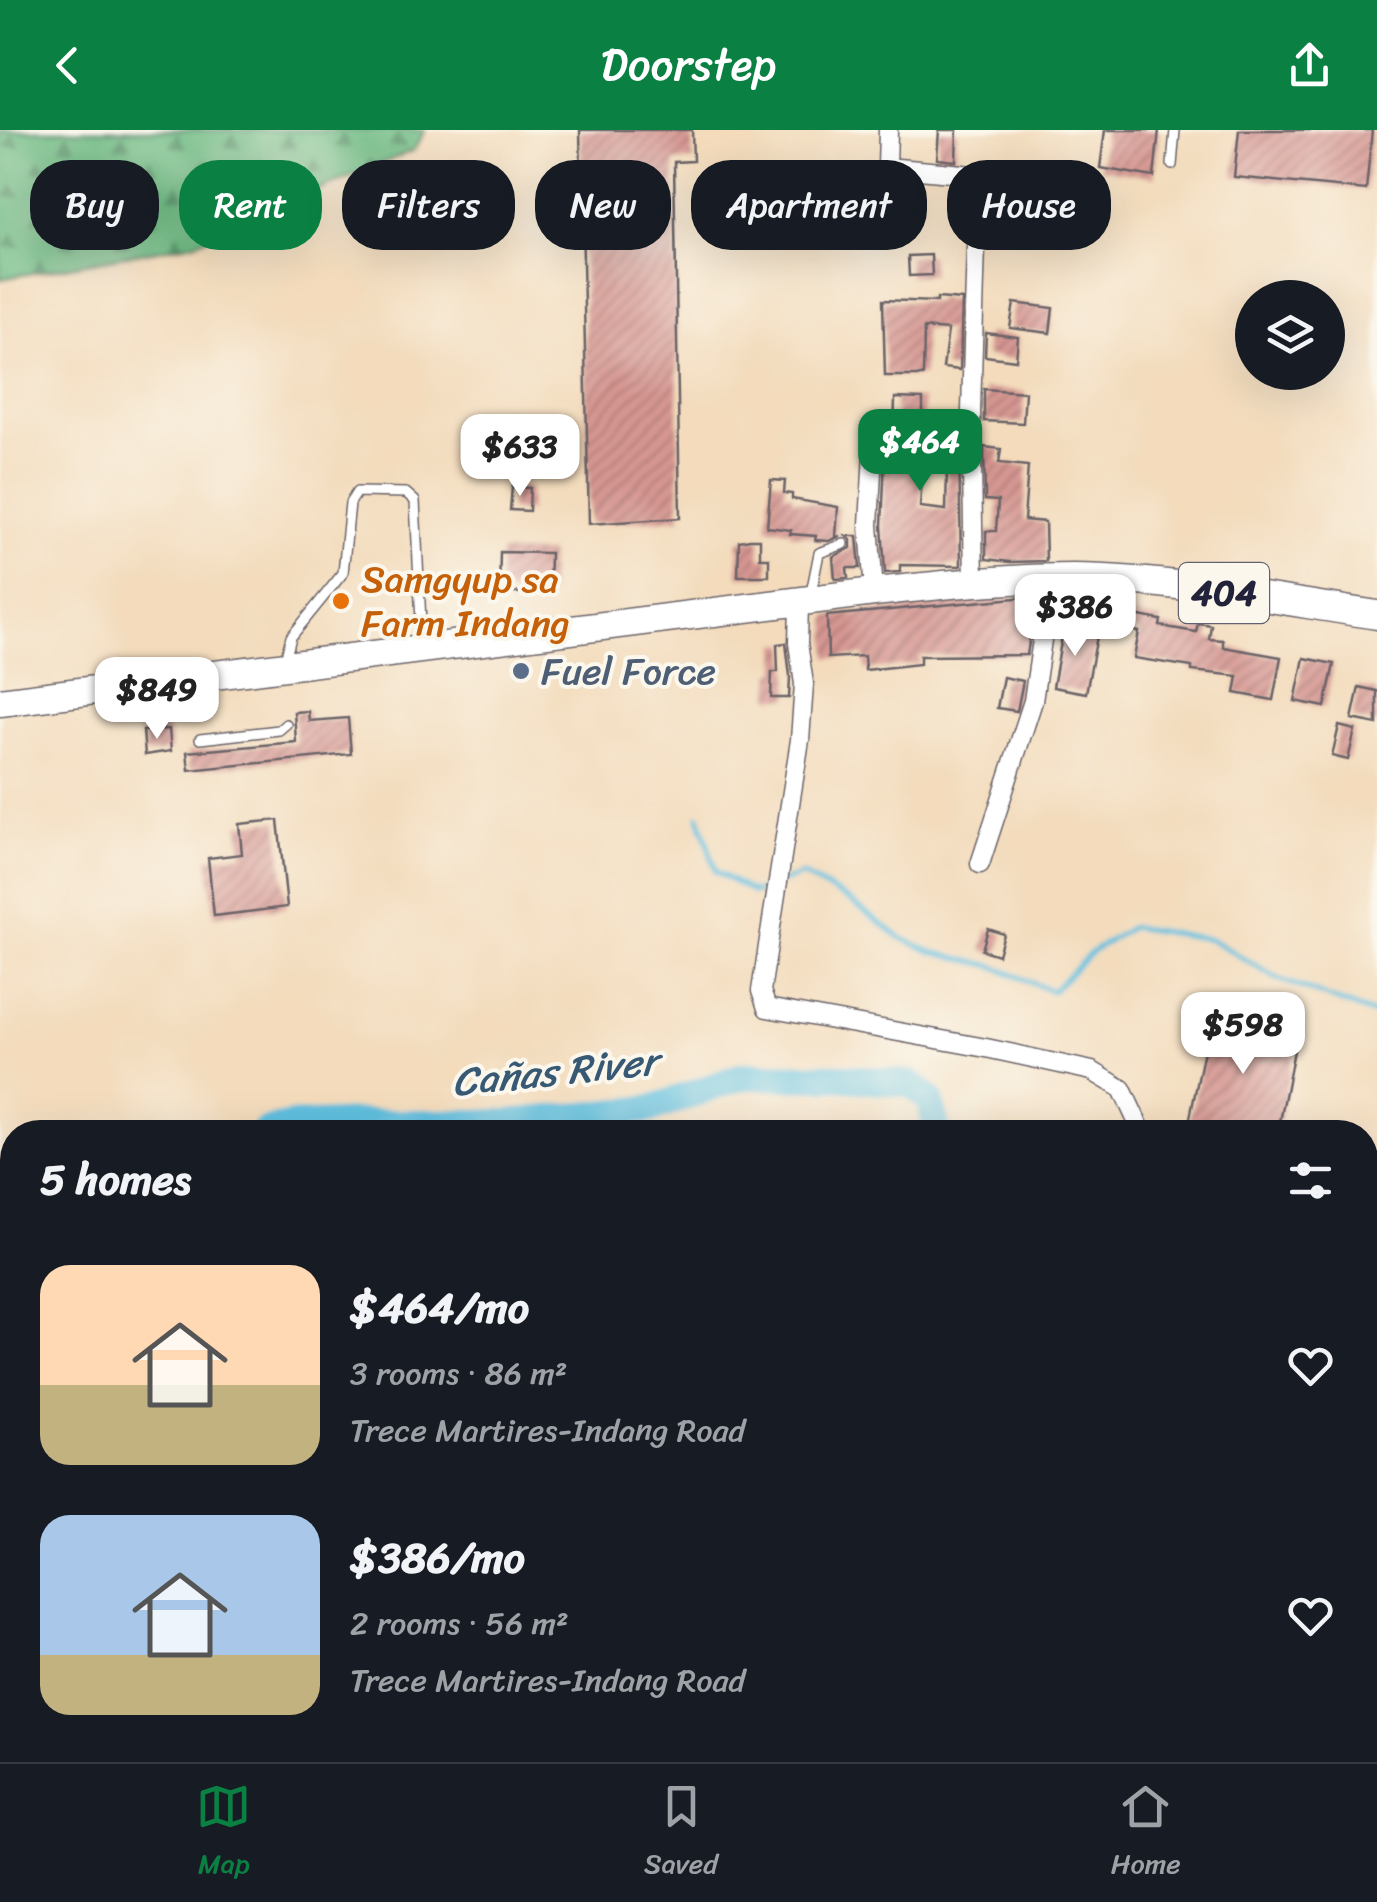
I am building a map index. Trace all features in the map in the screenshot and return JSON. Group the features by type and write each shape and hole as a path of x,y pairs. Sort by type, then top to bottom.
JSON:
{"main road":[{"name":"404","path":"0,702 974,582 1051,579 1163,585 1377,615"}],"street":[{"path":"888,130 887,167 973,175 978,180 970,410 974,582"},
{"path":"874,436 869,525 874,592"},
{"path":"980,864 1032,701 1051,579"},
{"path":"805,602 798,643 804,684 777,894 760,991 767,1008 1092,1071 1122,1089 1136,1120"}],"lane":[{"path":"1172,165 1175,130"},
{"path":"283,668 290,637 344,573 350,504 357,492 406,493 415,500 422,650"},
{"path":"805,602 819,553 844,544"},
{"path":"200,739 279,730 286,724"}],"green space":[{"path":"0,130 425,130 414,150 390,160 342,160 342,180 322,189 322,160 179,160 179,246 159,249 159,160 30,160 30,250 156,250 0,279"}],"building":[{"path":"580,130 692,130 693,160 674,162 680,518 589,524 583,250 671,250 671,160 581,160"},
{"path":"939,130 957,130 956,160 937,159"},
{"path":"1105,130 1159,130 1154,177 1111,170 1111,160 1101,160"},
{"path":"1239,130 1372,130 1366,190 1234,177"},
{"path":"931,255 932,275 909,276 908,256"},
{"path":"937,298 962,300 960,370 943,368 948,330 924,328 923,376 885,376 883,300 937,302"},
{"path":"1014,303 1053,308 1050,333 1010,328"},
{"path":"986,333 1018,337 1016,360 985,356"},
{"path":"984,389 1025,392 1023,423 984,421"},
{"path":"895,398 923,399 923,428 940,429 940,444 959,445 961,566 900,565 900,572 885,573 882,525 886,437 894,437","holes":["923,463 947,465 946,510 920,507"]},
{"path":"984,447 1001,449 999,463 1028,466 1024,520 1045,522 1046,561 986,559 986,531 996,531 998,501 985,500"},
{"path":"771,480 785,481 784,493 792,494 792,499 838,507 836,537 841,536 829,541 815,540 816,536 767,527"},
{"path":"512,487 530,488 529,511 510,510"},
{"path":"846,536 857,536 860,568 847,568 848,578 835,579 833,557 851,548 851,540"},
{"path":"760,539 760,558 769,558 769,576 738,576 739,541"},
{"path":"500,552 550,553 549,594 499,592"},
{"path":"1036,596 1027,655 920,656 920,664 865,670 864,656 828,658 827,616"},
{"path":"1134,615 1161,620 1160,626 1196,632 1198,623 1211,625 1209,639 1223,640 1223,647 1281,657 1273,700 1235,693 1238,676 1134,658 1139,632 1131,630"},
{"path":"1064,625 1098,631 1086,693 1053,687"},
{"path":"786,643 789,698 771,698 772,672 778,672 777,644"},
{"path":"1304,658 1334,664 1325,707 1295,701"},
{"path":"1003,677 1023,681 1017,711 997,708"},
{"path":"1359,687 1377,691 1377,724 1352,719"},
{"path":"308,711 309,721 348,718 351,754 189,770 187,752 296,742 294,712"},
{"path":"1339,726 1355,730 1348,760 1332,756"},
{"path":"169,729 171,751 145,755 143,731"},
{"path":"278,820 287,907 214,916 208,858 242,854 239,824"},
{"path":"988,929 1004,934 998,955 982,950"},
{"path":"1212,1012 1298,1030 1280,1120 1190,1120"}],"waterway":[{"path":"699,816 716,872 754,893 772,886"},
{"path":"782,882 802,875 849,900 901,938 932,952 993,966 1052,991 1092,952 1131,927 1210,939 1279,979 1377,1016"},
{"name":"Cañas River","path":"540,1120 652,1109 743,1076 838,1077 911,1084 930,1100 934,1120"}],"place":[{"name":"Samgyup sa Farm Indang","path":"341,601"},
{"name":"Fuel Force","path":"521,671"}]}
